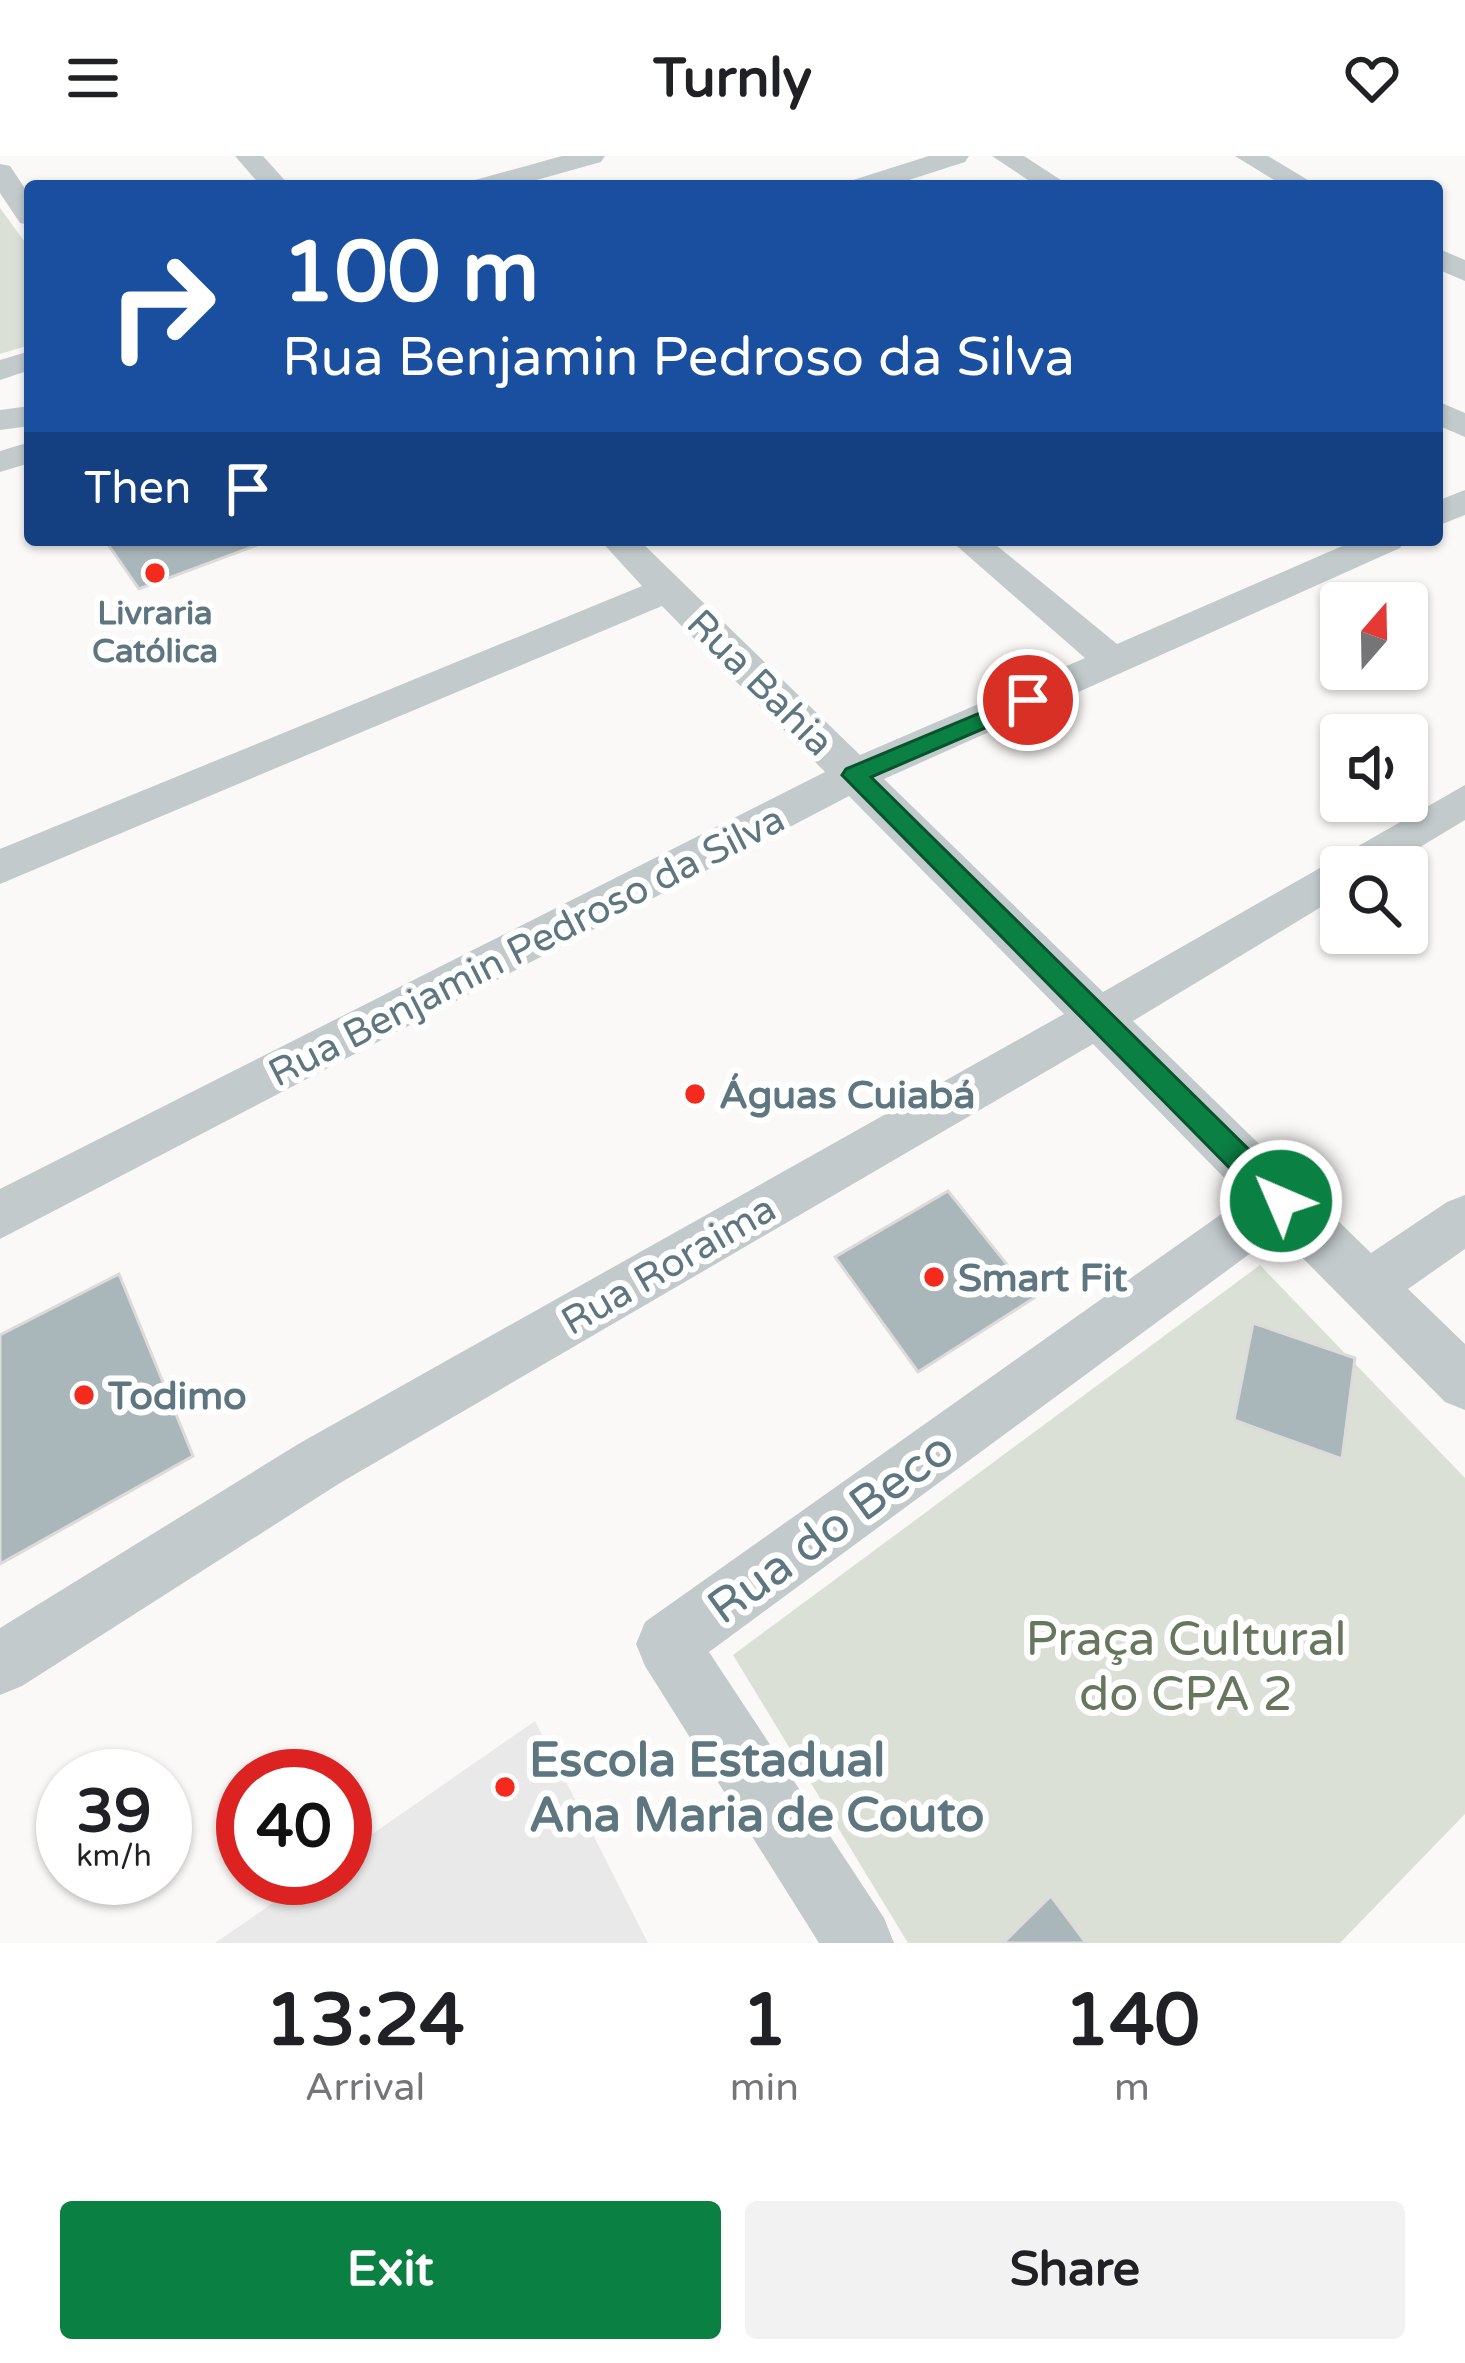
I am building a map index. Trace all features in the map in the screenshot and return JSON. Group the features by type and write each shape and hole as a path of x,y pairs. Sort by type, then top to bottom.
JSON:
{"street":[{"path":"248,156 271,180"},
{"path":"506,180 592,156"},
{"path":"882,180 956,156"},
{"path":"1005,156 1046,180"},
{"path":"1248,156 1293,180"},
{"path":"0,172 24,208"},
{"path":"0,398 4,405 0,418"},
{"name":"Rua Bahia","path":"624,546 1465,1383"},
{"path":"975,546 1116,663"},
{"name":"Rua Benjamin Pedroso da Silva","path":"0,1215 854,775 1116,663 1320,553 1356,546"},
{"path":"0,867 668,589"},
{"path":"1387,846 1465,800"},
{"name":"Rua Roraima","path":"0,1664 320,1463 1320,886"},
{"name":"Rua do Beco","path":"859,1943 667,1645 1281,1201"},
{"path":"1367,1286 1465,1219"}],"shaded area":[{"name":"Escola Estadual Ana Maria de Couto","path":"535,1721 648,1943 215,1943 270,1905 372,1905 372,1834"}],"green space":[{"path":"0,208 24,241 24,347 0,354"},
{"name":"Praça Cultural do CPA 2","path":"1260,1265 1465,1478 1465,1814 1340,1943 908,1943 733,1655"}],"building":[{"name":"Livraria Católica","path":"109,546 255,546 139,589"},
{"name":"Smart Fit","path":"948,1191 1034,1298 918,1372 835,1257"},
{"name":"Todimo","path":"119,1274 193,1456 0,1564 0,1335"},
{"path":"1253,1323 1355,1358 1342,1459 1234,1420"},
{"path":"1051,1896 1086,1943 1003,1943"}],"place":[{"name":"Livraria Católica","path":"155,573"},
{"name":"Águas Cuiabá","path":"695,1094"},
{"name":"Smart Fit","path":"934,1277"},
{"name":"Todimo","path":"84,1395"},
{"name":"Escola Estadual Ana Maria de Couto","path":"505,1787"}],"route":[{"path":"1028,700 854,775 1281,1201"}]}
